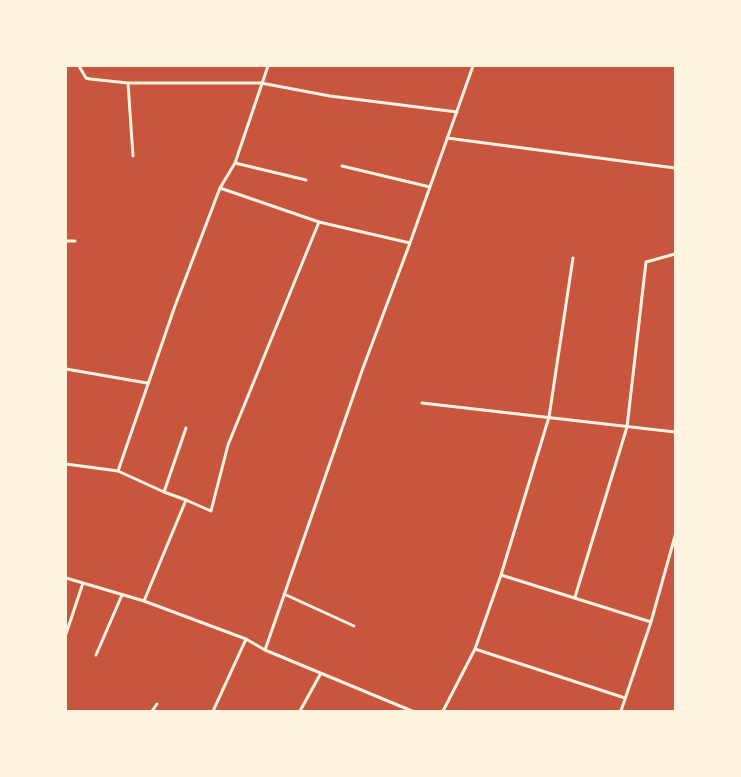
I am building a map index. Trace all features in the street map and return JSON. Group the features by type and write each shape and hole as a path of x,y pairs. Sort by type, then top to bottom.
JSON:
{"lane":[{"path":"79,66 86,78 90,79 128,83 261,83 330,96 456,112"},
{"path":"118,470 147,383 220,188 235,163 268,66"},
{"path":"265,650 363,368 473,66"},
{"path":"128,83 133,156"},
{"path":"448,138 675,168"},
{"path":"235,163 306,180"},
{"path":"342,166 430,187"},
{"path":"220,188 319,222 410,242"},
{"path":"66,464 118,470 164,492 211,511 228,445 319,222"},
{"path":"66,241 75,241"},
{"path":"575,597 627,427 646,262 675,254"},
{"path":"443,711 475,649 501,575 550,417 573,258"},
{"path":"66,369 147,383"},
{"path":"422,403 675,432"},
{"path":"164,492 186,428"},
{"path":"144,601 186,500"},
{"path":"621,711 651,622 675,536"},
{"path":"501,575 651,622"},
{"path":"66,578 144,601 246,639 265,650 412,711"},
{"path":"66,634 83,583"},
{"path":"284,594 354,626"},
{"path":"96,655 122,595"},
{"path":"213,711 246,639"},
{"path":"475,649 625,698"},
{"path":"300,711 321,673"},
{"path":"152,711 156,704"}]}
